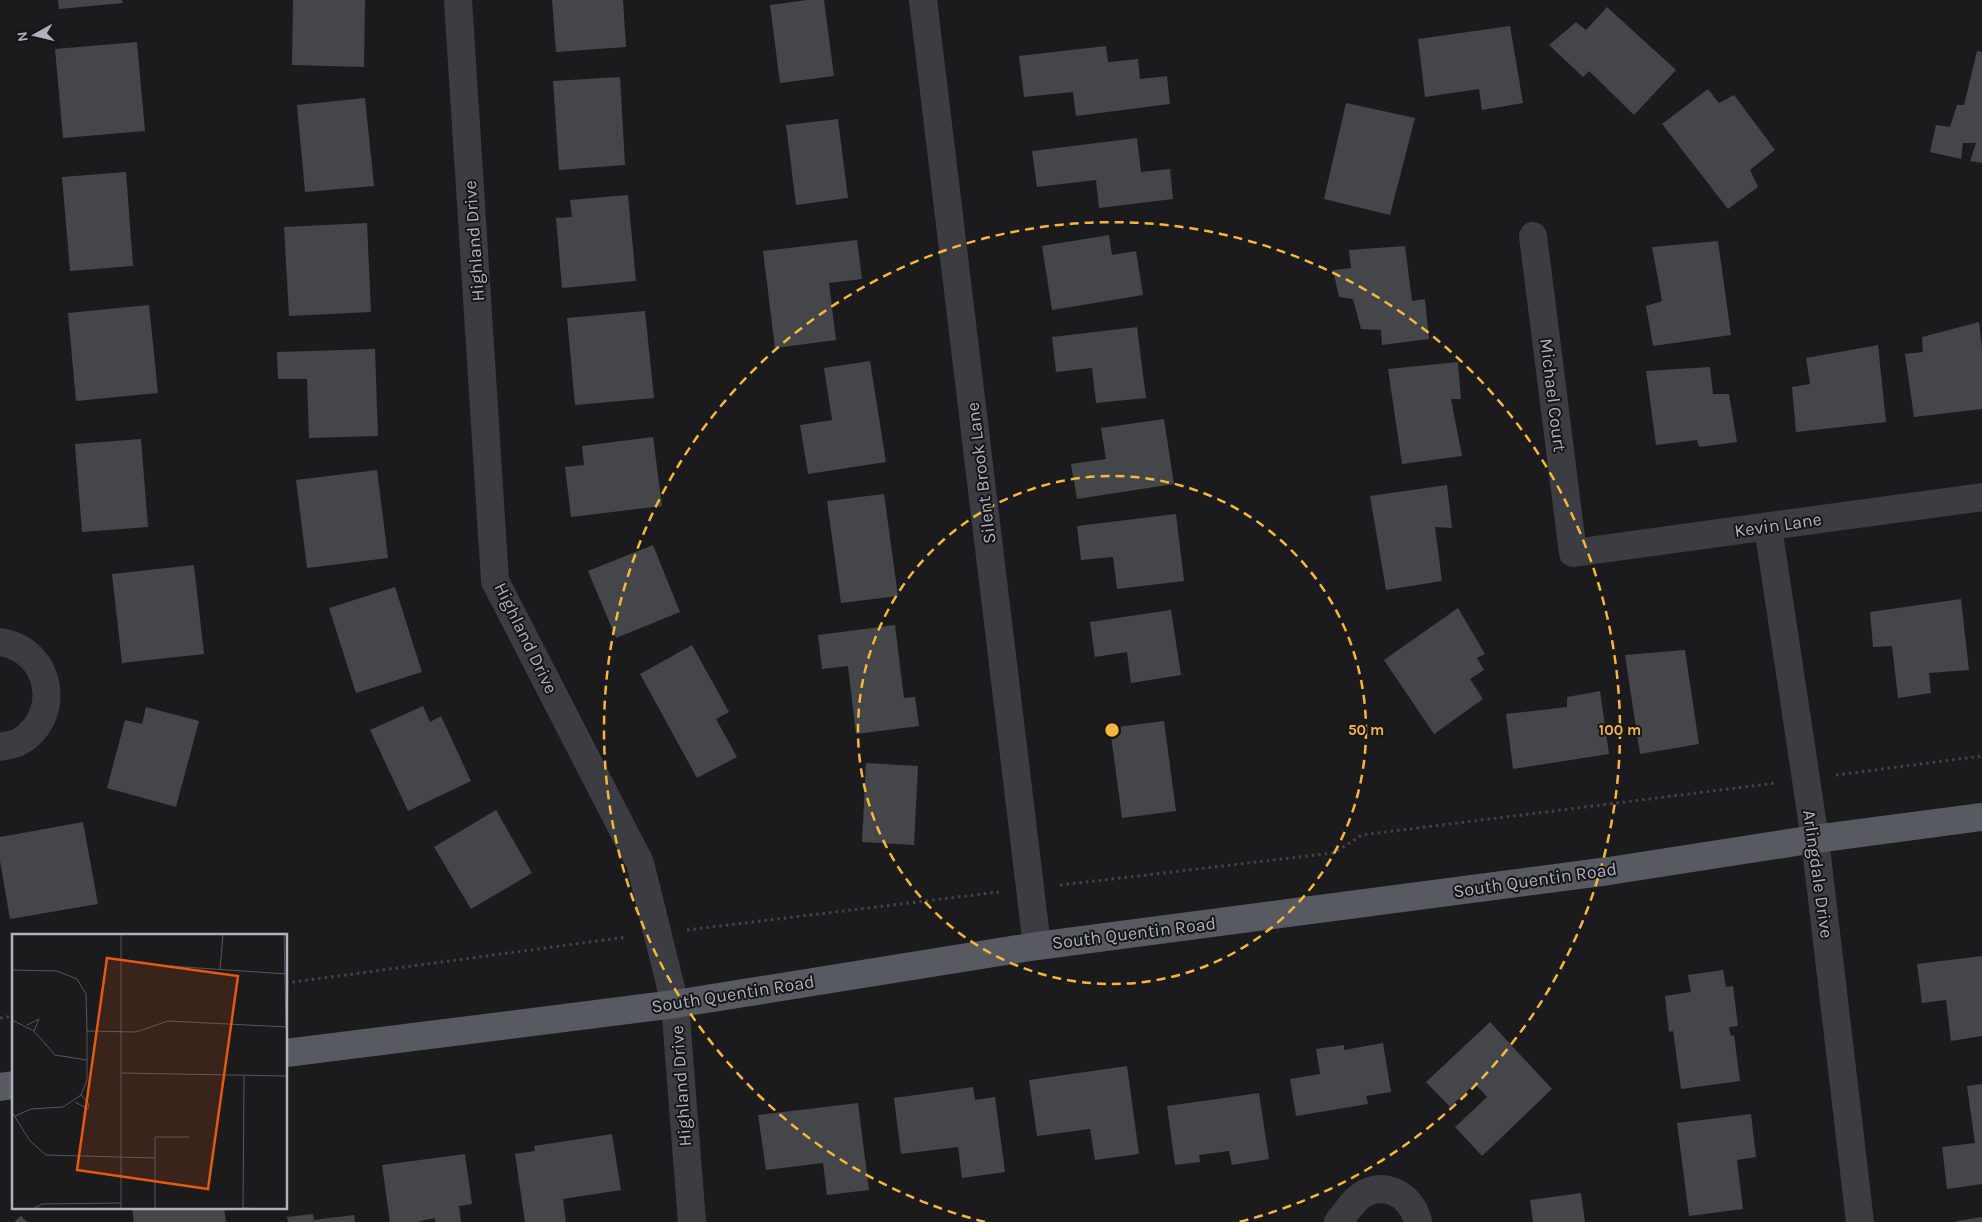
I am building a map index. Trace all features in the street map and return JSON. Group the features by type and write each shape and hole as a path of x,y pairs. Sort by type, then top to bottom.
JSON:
{"main road":[{"name":"South Quentin Road","path":"288,1053 675,1004 1037,946 1609,871 1815,839 1982,817"}],"street":[{"name":"Highland Drive","path":"458,0 495,581 640,863 675,1004 692,1222"},
{"name":"Silent Brook Lane","path":"923,0 1032,888 1037,946"},
{"name":"Michael Court","path":"1533,236 1573,553"},
{"name":"Kevin Lane","path":"1573,553 1982,497"},
{"name":"Arlingdale Drive","path":"1768,527 1815,839 1860,1222"},
{"path":"0,642 12,644 30,654 43,671 48,691 45,712 34,730 18,742 0,747"},
{"path":"1338,1222 1356,1200 1368,1192 1382,1189 1396,1191 1408,1199 1416,1211 1418,1222"}],"path":[{"path":"288,983 658,933 1334,853 1362,835 1982,756"}],"building":[{"path":"58,0 122,0 123,3 59,9"},
{"path":"293,0 365,0 364,67 292,65"},
{"path":"552,0 623,0 626,47 556,52"},
{"path":"807,0 824,0 834,76 780,83 770,5"},
{"path":"1607,7 1676,70 1634,115 1589,71 1583,77 1549,45 1576,22 1586,30"},
{"path":"1510,26 1523,103 1482,110 1479,89 1425,97 1418,39"},
{"path":"137,42 145,131 63,138 55,49"},
{"path":"1106,46 1108,62 1138,59 1140,79 1167,76 1170,104 1076,116 1073,92 1024,97 1019,56"},
{"path":"1977,51 1982,52 1982,163 1970,161 1976,143 1963,143 1961,159 1930,152 1936,125 1950,127 1957,105 1964,105"},
{"path":"620,77 625,165 559,170 553,81"},
{"path":"1708,89 1719,103 1734,95 1775,150 1750,170 1758,187 1728,209 1662,124"},
{"path":"365,98 374,186 305,192 297,105"},
{"path":"1346,103 1415,118 1390,215 1324,199"},
{"path":"838,119 848,198 796,205 786,125"},
{"path":"1137,138 1141,172 1170,169 1173,199 1099,208 1096,180 1037,187 1032,151"},
{"path":"126,172 133,266 70,271 62,177"},
{"path":"628,195 636,281 562,288 556,218 572,217 570,200"},
{"path":"367,223 371,312 289,316 284,227"},
{"path":"1109,235 1112,255 1136,251 1143,295 1052,310 1042,246"},
{"path":"857,240 862,279 829,283 836,340 775,348 763,251"},
{"path":"1718,241 1731,335 1653,346 1646,306 1662,301 1652,247"},
{"path":"1405,246 1412,301 1425,299 1429,339 1382,345 1381,330 1361,329 1353,299 1339,297 1333,270 1351,268 1349,250"},
{"path":"149,305 158,393 76,401 68,313"},
{"path":"645,311 654,398 575,405 567,318"},
{"path":"1979,322 1982,347 1982,409 1914,417 1905,354 1923,352 1922,337"},
{"path":"1137,327 1146,398 1096,403 1092,368 1056,372 1052,337"},
{"path":"1878,345 1886,422 1796,432 1792,387 1810,384 1806,358"},
{"path":"375,349 378,436 309,438 307,379 278,379 277,352"},
{"path":"870,361 886,462 808,474 800,425 832,420 824,368"},
{"path":"1458,362 1461,399 1451,399 1462,456 1402,464 1388,369"},
{"path":"1710,367 1713,394 1729,394 1737,442 1699,447 1697,440 1656,445 1646,371"},
{"path":"1164,419 1174,484 1077,499 1071,464 1106,459 1101,428"},
{"path":"653,437 662,506 571,517 565,467 584,465 582,446"},
{"path":"141,439 148,527 82,532 75,444"},
{"path":"377,470 388,558 307,568 296,480"},
{"path":"1447,485 1452,528 1435,527 1442,581 1386,590 1370,496"},
{"path":"884,494 898,596 841,603 827,501"},
{"path":"1176,514 1184,581 1117,589 1113,557 1081,560 1077,526"},
{"path":"653,545 680,612 616,638 588,571"},
{"path":"194,565 204,654 122,663 112,574"},
{"path":"395,587 422,672 356,693 329,608"},
{"path":"1961,599 1969,670 1929,673 1931,693 1898,698 1892,646 1873,647 1870,612"},
{"path":"1458,608 1485,654 1477,658 1484,670 1470,679 1483,699 1434,734 1384,660"},
{"path":"1171,610 1181,675 1131,683 1127,652 1095,657 1090,622"},
{"path":"895,625 904,698 915,697 919,726 856,734 848,666 822,669 818,635"},
{"path":"692,645 729,712 716,719 737,757 697,778 640,674"},
{"path":"1685,650 1699,744 1640,754 1625,655"},
{"path":"1600,691 1609,754 1513,769 1506,714 1567,707 1567,697"},
{"path":"423,706 430,722 441,716 471,781 408,811 370,730"},
{"path":"146,707 199,721 176,807 107,788 125,720 142,724"},
{"path":"1164,721 1176,811 1122,818 1110,728"},
{"path":"866,763 918,766 914,845 862,842"},
{"path":"496,810 532,873 471,909 434,847"},
{"path":"83,822 98,904 10,919 0,861 0,837"},
{"path":"1982,956 1982,1036 1951,1041 1946,1000 1922,1003 1917,964"},
{"path":"1723,970 1726,987 1733,986 1738,1026 1729,1027 1731,1036 1734,1035 1740,1081 1681,1089 1673,1031 1669,1032 1665,996 1691,992 1688,975"},
{"path":"1490,1022 1552,1089 1482,1156 1455,1127 1487,1097 1475,1084 1450,1107 1426,1082"},
{"path":"1383,1043 1391,1092 1366,1096 1368,1104 1296,1116 1290,1079 1320,1074 1316,1049 1344,1045 1344,1050"},
{"path":"1127,1066 1139,1154 1095,1160 1090,1129 1037,1136 1029,1080"},
{"path":"1982,1084 1982,1184 1947,1189 1942,1147 1975,1143 1967,1086"},
{"path":"973,1087 975,1100 995,1097 1005,1172 962,1178 958,1147 901,1154 894,1098"},
{"path":"1259,1093 1269,1159 1232,1165 1229,1151 1199,1155 1200,1162 1175,1165 1167,1106"},
{"path":"858,1103 869,1190 827,1195 823,1163 766,1170 758,1115"},
{"path":"1751,1114 1756,1157 1737,1160 1743,1209 1689,1216 1677,1123"},
{"path":"612,1134 621,1190 563,1199 566,1222 525,1222 515,1154 535,1151 534,1146"},
{"path":"465,1154 472,1204 459,1206 461,1222 435,1222 435,1218 417,1222 390,1222 382,1165"},
{"path":"1581,1193 1585,1222 1533,1222 1530,1200"},
{"path":"132,1210 224,1210 226,1222 134,1222"},
{"path":"313,1214 314,1220 354,1215 355,1222 288,1222 287,1217"},
{"path":"21,1216 27,1222 14,1222"},
{"path":"1982,1217 1982,1222 1956,1222 1956,1221"}]}
